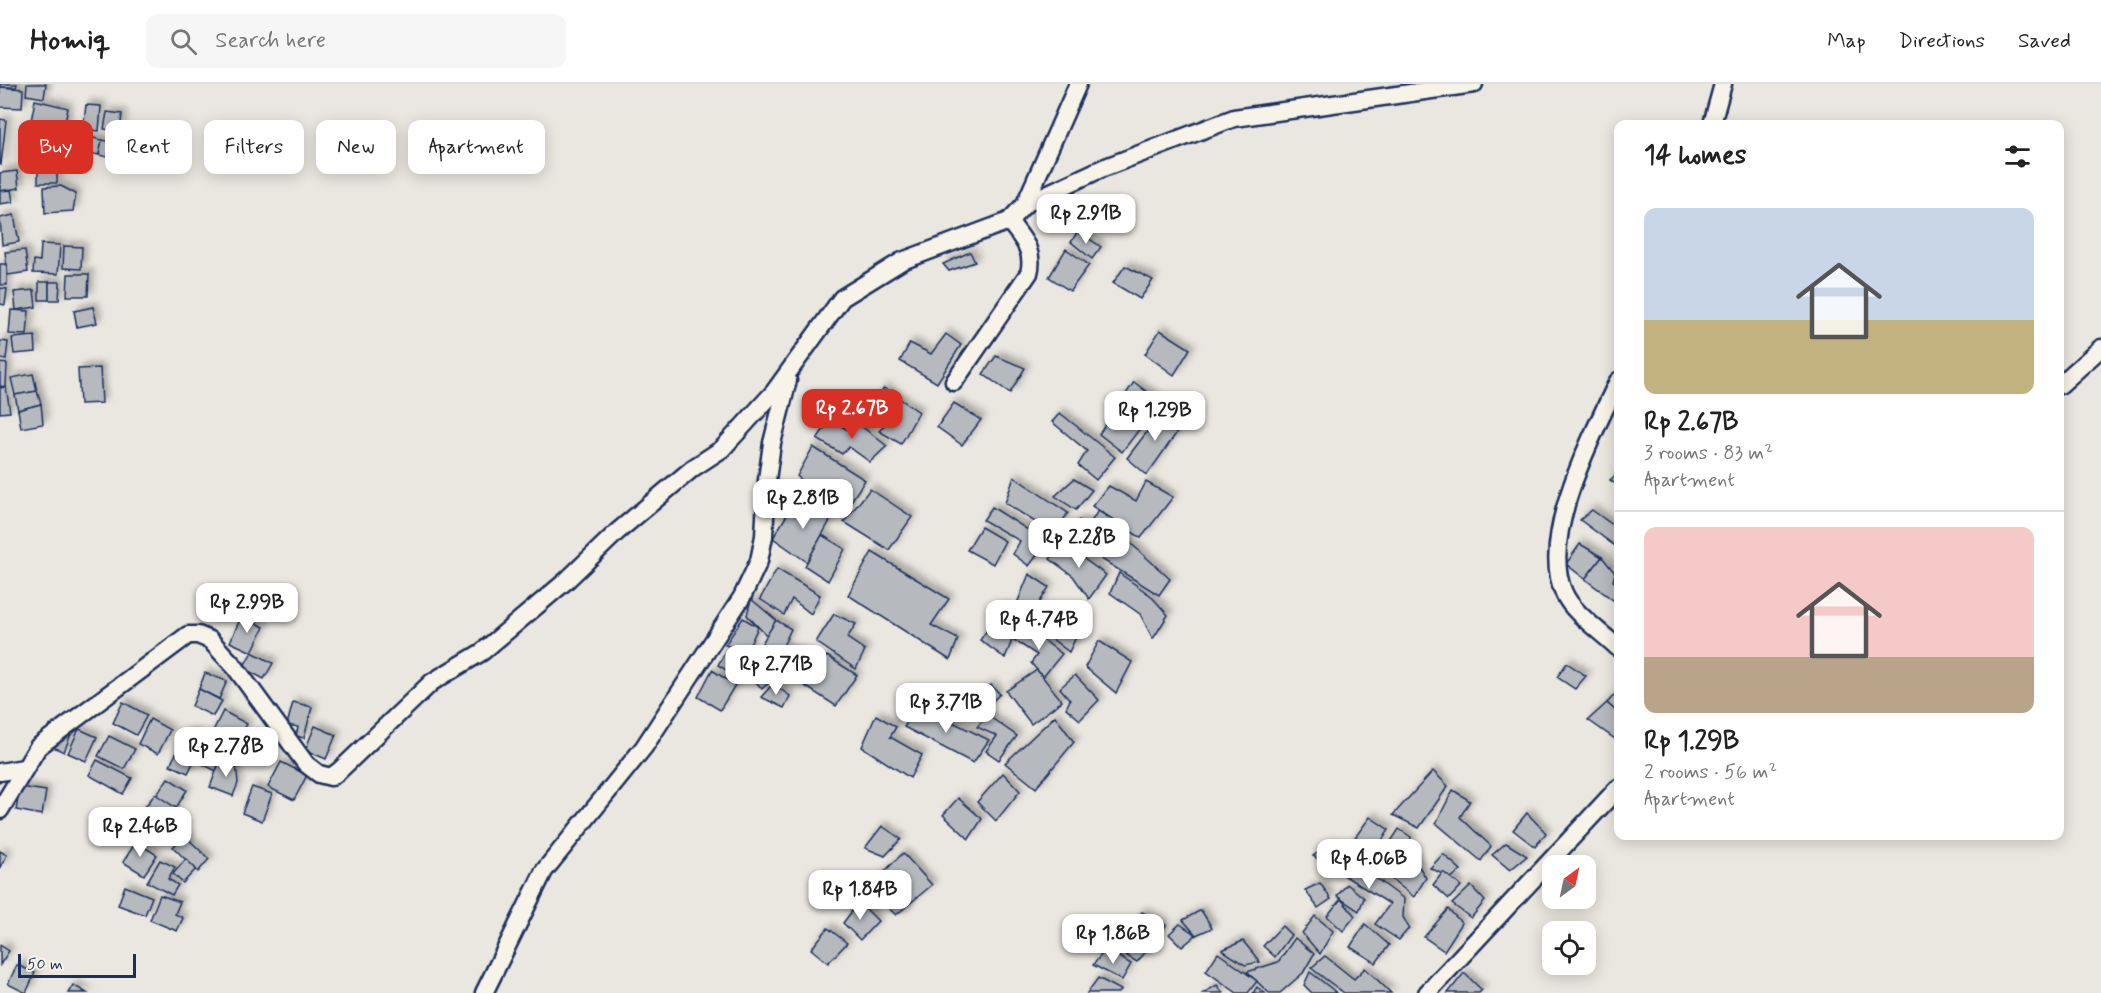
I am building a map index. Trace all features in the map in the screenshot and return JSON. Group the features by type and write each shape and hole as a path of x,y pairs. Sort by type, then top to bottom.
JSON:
{"street":[{"path":"0,810 38,747 188,635 198,635 210,640 235,667 306,764 319,774 331,777 432,682 482,652 567,580 617,532 693,468 722,449 774,392 792,364 842,298 902,261 1009,221 1025,204 1078,84"},
{"path":"1025,204 1103,168 1234,118 1474,84"},
{"path":"1713,120 1723,84"},
{"path":"954,382 1029,273 1032,261 1030,250 1009,221"},
{"path":"2064,381 2101,348"},
{"path":"484,993 544,871 644,747 742,597 759,561 764,536 767,480 772,443 792,364"},
{"path":"1614,390 1575,475 1561,529 1558,570 1564,595 1614,644"},
{"path":"0,772 24,768"},
{"path":"1427,993 1614,792"}],"building":[{"path":"0,84 17,84 16,87 0,87"},
{"path":"27,84 46,84 44,98 26,95"},
{"path":"0,87 23,89 22,108 0,107"},
{"path":"35,100 68,108 66,120 31,120"},
{"path":"86,105 101,106 99,131 93,130 93,120 84,120"},
{"path":"107,112 122,114 121,120 106,120"},
{"path":"0,119 6,120 1,165 0,164"},
{"path":"93,138 102,140 99,155 93,154"},
{"path":"102,140 105,141 105,156 99,155"},
{"path":"17,171 19,188 0,191 0,173"},
{"path":"38,174 57,174 57,183 38,183"},
{"path":"61,186 76,194 73,211 45,213 44,187"},
{"path":"11,190 13,202 0,204 0,191"},
{"path":"1077,205 1093,214 1078,231 1066,223"},
{"path":"14,215 19,242 2,245 0,218"},
{"path":"1078,231 1101,247 1092,259 1071,242"},
{"path":"41,244 60,245 58,274 33,273 34,260 40,261"},
{"path":"64,246 82,247 81,269 63,268"},
{"path":"1066,249 1089,265 1070,291 1049,277"},
{"path":"25,250 28,272 8,275 5,252"},
{"path":"970,252 975,262 949,271 943,264"},
{"path":"0,264 7,264 7,285 0,285"},
{"path":"1125,266 1153,280 1140,299 1113,283"},
{"path":"68,274 89,274 88,296 67,296"},
{"path":"39,282 49,282 49,300 39,300"},
{"path":"49,282 60,282 59,300 49,300"},
{"path":"0,288 7,289 5,305 0,304"},
{"path":"34,290 36,307 16,310 14,292"},
{"path":"93,307 97,323 77,327 74,311"},
{"path":"11,310 29,311 27,335 9,334"},
{"path":"1160,330 1190,349 1174,375 1145,354"},
{"path":"946,334 961,345 937,383 900,361 910,343 931,354"},
{"path":"35,336 36,352 14,354 12,338"},
{"path":"0,341 8,342 6,360 0,359"},
{"path":"996,356 1025,368 1010,393 983,374"},
{"path":"0,363 7,364 6,387 0,386"},
{"path":"100,368 102,403 80,404 78,369"},
{"path":"33,374 37,391 15,395 11,378"},
{"path":"1134,382 1160,402 1122,452 1099,434"},
{"path":"6,387 10,412 0,413 0,388"},
{"path":"884,388 919,412 901,444 879,431 887,422 869,411"},
{"path":"37,391 41,404 18,410 15,395"},
{"path":"954,403 981,420 962,445 937,427"},
{"path":"41,404 43,424 21,428 18,410"},
{"path":"1163,411 1185,421 1147,475 1127,458"},
{"path":"1060,413 1115,457 1096,480 1078,465 1087,451 1052,422"},
{"path":"830,420 850,431 857,423 887,446 870,462 849,447 842,454 817,439"},
{"path":"813,447 865,480 842,515 797,476"},
{"path":"1014,477 1068,513 1054,534 1005,503"},
{"path":"1074,479 1092,490 1076,510 1055,496"},
{"path":"1146,482 1173,497 1141,538 1092,506 1109,486 1136,501"},
{"path":"870,489 912,517 889,550 844,522"},
{"path":"794,503 811,514 818,504 832,517 807,562 773,538"},
{"path":"992,507 1047,542 1029,566 1013,554 1020,541 983,520"},
{"path":"1592,510 1614,526 1614,545 1580,520"},
{"path":"1098,511 1115,521 1106,532 1113,538 1098,557 1068,533 1079,520 1088,526"},
{"path":"981,527 1005,541 993,564 967,550"},
{"path":"822,535 845,549 828,581 805,566"},
{"path":"1125,538 1170,579 1159,595 1098,557"},
{"path":"1062,543 1106,575 1089,599 1073,576 1050,559"},
{"path":"1580,544 1602,557 1585,579 1566,564"},
{"path":"872,552 949,599 931,625 958,639 950,660 848,595"},
{"path":"1602,557 1614,572 1614,601 1585,579"},
{"path":"777,569 820,595 811,614 792,599 784,615 760,599"},
{"path":"1119,573 1150,595 1168,615 1153,639 1140,614 1110,593"},
{"path":"1029,574 1049,587 1034,612 1018,601"},
{"path":"751,599 776,620 767,636 747,615"},
{"path":"1002,609 1020,620 1005,658 980,640"},
{"path":"1047,611 1077,635 1069,652 1034,625"},
{"path":"834,614 856,624 847,638 865,650 856,669 816,642"},
{"path":"241,617 264,627 252,652 230,642"},
{"path":"743,618 758,627 747,651 725,645"},
{"path":"776,620 791,629 783,646 810,659 801,679 759,648"},
{"path":"1024,626 1062,654 1043,677 1031,663 1037,655 1014,640"},
{"path":"1099,641 1132,662 1116,693 1085,667"},
{"path":"727,649 752,663 740,679 718,665"},
{"path":"252,652 273,663 264,679 243,668"},
{"path":"765,652 775,658 767,672 775,677 762,689 750,675"},
{"path":"827,656 857,675 836,706 805,686"},
{"path":"1567,663 1586,676 1575,689 1557,677"},
{"path":"712,670 735,685 720,710 698,697"},
{"path":"1037,670 1062,701 1031,724 1006,691"},
{"path":"205,673 227,681 219,699 199,689"},
{"path":"1075,675 1099,700 1080,720 1066,708 1070,700 1060,688"},
{"path":"773,684 790,696 784,708 761,697"},
{"path":"991,685 1000,694 986,707 971,699"},
{"path":"199,689 222,701 213,716 192,706"},
{"path":"1614,695 1614,709 1607,703"},
{"path":"123,702 147,715 136,735 113,723"},
{"path":"293,702 312,707 304,738 296,736 298,727 287,725"},
{"path":"1607,703 1614,709 1614,738 1588,720"},
{"path":"918,705 989,740 973,763 904,727"},
{"path":"223,711 247,724 234,748 211,735"},
{"path":"876,715 896,727 890,737 922,755 910,778 862,747"},
{"path":"987,715 1017,736 999,760 986,751 997,736 977,727"},
{"path":"1055,716 1074,742 1036,788 1005,763"},
{"path":"150,719 170,730 158,754 138,744"},
{"path":"315,726 336,735 326,759 305,750"},
{"path":"79,729 97,737 86,761 68,753"},
{"path":"65,732 71,734 64,752 53,747"},
{"path":"187,733 204,741 188,773 170,765"},
{"path":"109,736 135,749 124,769 98,756"},
{"path":"210,744 224,749 216,771 200,763"},
{"path":"221,758 236,764 238,783 233,796 210,787"},
{"path":"97,760 132,778 123,794 89,775"},
{"path":"281,762 307,775 294,800 268,787"},
{"path":"1433,771 1448,786 1419,828 1393,815"},
{"path":"1003,773 1020,791 996,821 977,802"},
{"path":"168,778 187,790 176,808 156,796"},
{"path":"20,787 46,791 42,815 16,810"},
{"path":"252,787 272,794 262,821 242,813"},
{"path":"1453,790 1470,801 1460,817 1491,846 1481,861 1436,823"},
{"path":"155,794 176,808 163,828 142,811"},
{"path":"958,798 982,819 969,839 943,815"},
{"path":"1527,813 1546,833 1535,847 1513,830"},
{"path":"1370,817 1389,830 1367,863 1348,847"},
{"path":"882,826 901,839 885,856 865,848"},
{"path":"1399,829 1411,837 1409,850 1426,878 1414,897 1375,866"},
{"path":"184,835 209,859 198,872 173,847"},
{"path":"136,842 157,855 144,875 123,862"},
{"path":"1506,843 1527,856 1510,870 1492,855"},
{"path":"1330,844 1404,899 1403,917 1409,928 1399,940 1375,924 1390,904 1313,856"},
{"path":"0,851 7,855 0,868"},
{"path":"903,853 932,885 896,915 867,889"},
{"path":"1443,854 1461,870 1451,878 1430,868"},
{"path":"186,859 196,869 183,883 173,874"},
{"path":"160,860 175,867 168,879 178,885 172,895 147,882"},
{"path":"1443,872 1461,886 1449,899 1433,885"},
{"path":"1320,883 1331,899 1318,908 1305,890"},
{"path":"1347,884 1364,898 1359,911 1337,896"},
{"path":"125,886 152,897 145,915 118,905"},
{"path":"1471,886 1485,901 1471,918 1452,904"},
{"path":"160,895 180,902 175,914 183,918 177,931 150,920"},
{"path":"1341,899 1355,916 1343,931 1327,916"},
{"path":"859,902 878,921 860,940 843,923"},
{"path":"1448,909 1462,923 1444,951 1424,937"},
{"path":"1201,910 1212,928 1196,935 1183,920"},
{"path":"1142,912 1166,925 1159,938 1134,922"},
{"path":"1315,916 1333,931 1320,954 1302,933"},
{"path":"1180,924 1196,935 1182,947 1169,934"},
{"path":"1365,924 1389,945 1376,963 1350,947"},
{"path":"1282,926 1291,935 1275,957 1263,946"},
{"path":"828,928 847,943 828,963 811,949"},
{"path":"1138,931 1155,941 1137,962 1113,947"},
{"path":"1295,938 1314,954 1303,973 1280,993 1269,993 1247,972 1278,962"},
{"path":"1243,941 1260,962 1245,965 1222,950"},
{"path":"0,945 9,951 0,965"},
{"path":"1106,949 1131,964 1122,980 1093,965"},
{"path":"1218,953 1257,981 1248,993 1237,993 1206,971"},
{"path":"1325,956 1354,979 1365,968 1391,993 1344,993 1311,968"},
{"path":"17,965 35,973 26,993 8,984"},
{"path":"1310,972 1337,993 1312,993 1304,985"},
{"path":"1464,973 1482,990 1479,993 1448,993"},
{"path":"1098,978 1121,990 1119,993 1087,993"},
{"path":"73,985 87,993 68,993"},
{"path":"1217,985 1223,993 1203,993"},
{"path":"1257,987 1265,993 1253,993"}]}
